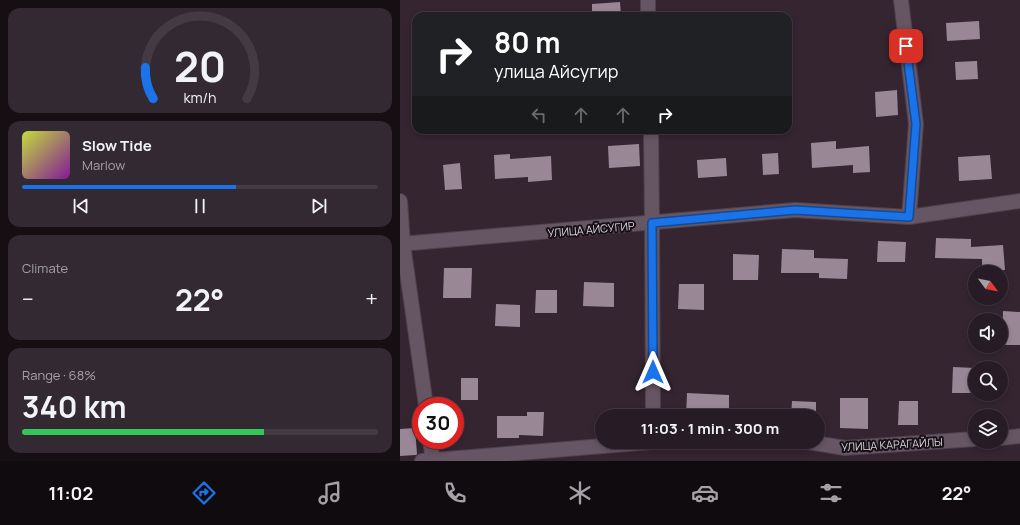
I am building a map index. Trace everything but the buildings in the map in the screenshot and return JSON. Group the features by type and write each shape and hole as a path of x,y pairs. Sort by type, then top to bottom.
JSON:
{"street":[{"path":"648,0 648,12"},
{"path":"901,0 916,124 909,217"},
{"path":"650,134 653,409"},
{"name":"УЛИЦА АЙСУГИР","path":"402,244 795,210 909,217 1020,200"},
{"path":"400,201 402,244 425,397"},
{"path":"1008,437 1020,436"},
{"name":"УЛИЦА КАРАГАЙЛЫ","path":"825,445 845,448 968,440"},
{"path":"430,449 429,461 595,447"}],"route":[{"path":"653,372 652,223 795,210 909,217 916,124 906,46"}]}
